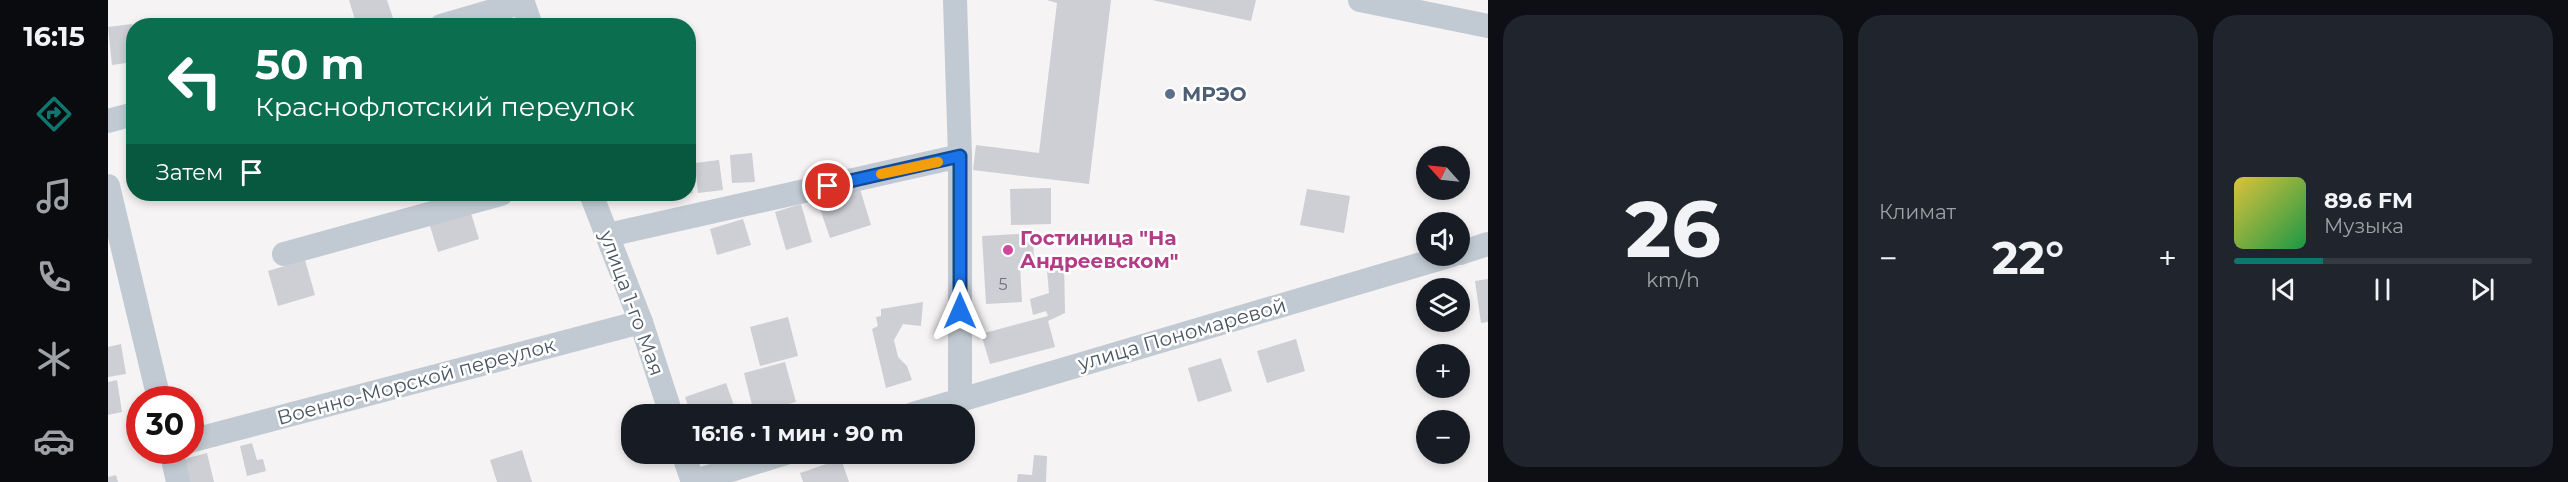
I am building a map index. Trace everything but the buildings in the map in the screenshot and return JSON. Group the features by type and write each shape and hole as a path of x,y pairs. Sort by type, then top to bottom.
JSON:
{"street":[{"path":"955,0 960,156 960,400"},
{"path":"1360,0 1488,26"},
{"path":"467,18 522,1 528,18"},
{"path":"108,121 126,116"},
{"path":"608,234 960,156"},
{"path":"108,186 156,386"},
{"path":"284,254 476,201"},
{"name":"улица 1-го Мая","path":"594,201 641,322 668,404"},
{"path":"1470,250 1488,244"},
{"name":"улица Пономаревой","path":"947,404 1416,266"},
{"name":"Военно-Морской переулок","path":"204,437 641,322"},
{"path":"174,464 178,482"},
{"path":"687,464 693,482 751,464"}],"slow traffic":[{"path":"881,174 938,162"}],"place":[{"name":"МРЭО","path":"1170,94"},
{"name":"Гостиница \"На Андреевском\"","path":"1008,250"}],"route":[{"path":"828,186 960,156 960,311"}]}
